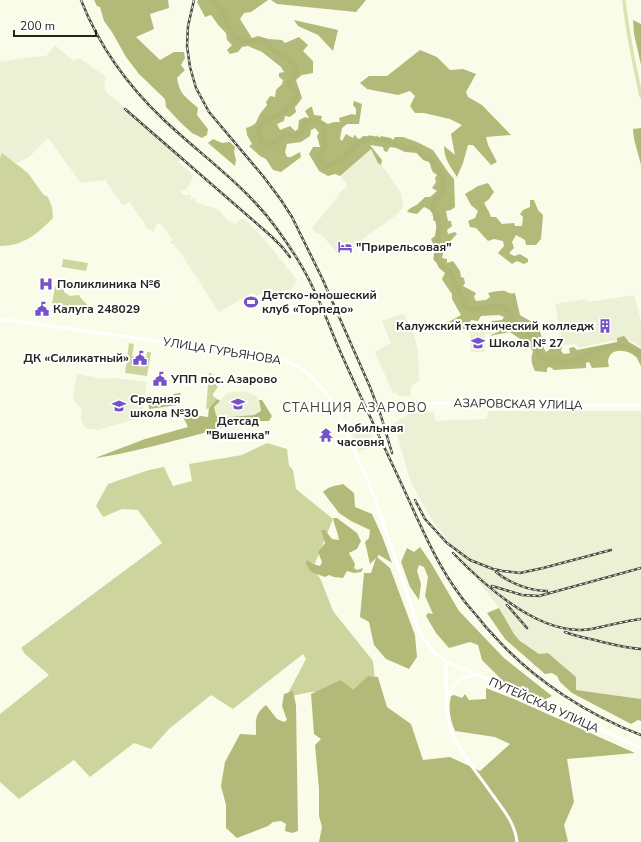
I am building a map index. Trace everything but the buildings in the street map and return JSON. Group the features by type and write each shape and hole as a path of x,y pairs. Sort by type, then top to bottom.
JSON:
{"main road":[{"path":"624,0 630,43 641,96"}],"street":[{"name":"УЛИЦА ГУРЬЯНОВА","path":"0,319 271,358 291,363 307,372 331,400 368,481 422,638 447,662"},
{"name":"АЗАРОВСКАЯ УЛИЦА","path":"396,403 641,405"},
{"name":"ПУТЕЙСКАЯ УЛИЦА","path":"447,662 641,748"},
{"path":"447,662 447,698 449,724 452,735 508,816 515,832 517,842"},
{"path":"447,698 459,680 468,676 479,675"}],"shaded area":[{"path":"55,45 73,61 79,58 106,77 104,86 107,93 184,157 178,162 188,170 193,177 186,189 180,191 182,195 191,195 191,201 193,197 196,199 195,202 219,210 228,221 235,224 241,219 246,220 265,240 297,280 293,287 284,292 273,291 271,288 256,296 253,292 219,312 178,249 173,243 171,244 170,242 173,240 161,224 158,223 153,232 146,228 144,222 129,202 123,205 105,180 81,183 48,138 29,157 16,163 2,154 0,158 0,62 46,56"},
{"path":"371,149 378,163 384,168 401,193 403,206 399,213 339,256 323,236 322,237 319,233 317,234 312,228 337,198 340,194 339,193 346,187 347,184 340,176"},
{"path":"634,295 641,321 641,347 629,340 609,341 578,348 576,344 563,345 555,304 587,299 588,302"},
{"path":"404,314 414,335 418,352 419,381 411,386 411,396 398,396 397,393 393,393 375,352 391,343 382,321"},
{"name":"Школа № 27","path":"496,327 496,334 485,334 485,352 471,352 470,328"},
{"name":"Средняя школа №30","path":"77,374 102,379 114,378 147,382 142,417 98,430 86,428 83,425 81,418 82,409 74,400 73,396"},
{"name":"Детсад \"Вишенка\"","path":"245,391 258,397 261,411 254,415 218,418 216,416 214,407 227,393"},
{"path":"488,411 641,411 641,699 576,690 576,677 548,653 539,654 520,641 514,634 499,608 432,520 411,483 394,423 409,414 434,412 435,421 487,419"},
{"path":"370,431 375,446 359,451 352,434 359,432 360,435"}],"green space":[{"path":"94,0 168,0 169,8 150,14 154,29 136,37 160,60 174,52 184,52 185,58 181,65 185,70 177,78 178,84 184,95 198,108 197,115 208,129 207,135 202,138 192,133 166,107 165,99 139,74 126,57 104,21 100,7 97,6"},
{"path":"198,0 268,0 251,12 244,13 240,19 252,38 258,36 282,40 285,43 299,37 308,45 303,51 313,61 313,73 302,75 296,80 302,98 295,107 296,112 290,117 285,116 284,121 277,124 280,130 290,126 295,131 298,129 299,120 305,117 309,118 305,111 310,107 312,107 314,115 322,116 321,120 328,124 340,122 339,118 352,114 356,115 356,109 353,105 354,101 362,104 359,124 347,124 342,128 340,139 342,141 346,134 353,138 354,135 360,139 365,136 372,141 378,135 378,141 381,136 391,138 393,140 395,137 403,137 433,150 454,179 455,207 446,211 448,221 451,221 452,226 447,230 448,234 455,232 457,234 444,251 442,258 447,259 447,263 453,261 460,271 461,277 464,278 465,283 463,286 476,293 474,297 476,301 486,300 490,297 488,293 505,291 515,293 520,315 538,327 543,347 546,352 554,346 562,346 561,351 564,354 570,353 569,348 574,347 577,350 617,342 617,338 624,336 629,342 641,349 641,366 637,358 633,355 625,351 616,351 609,356 609,367 592,368 589,362 586,363 586,368 554,370 550,367 547,368 547,372 535,371 532,362 533,352 526,344 522,345 520,339 510,332 489,336 503,328 503,325 490,327 488,323 502,320 504,317 499,315 481,316 478,321 471,320 467,329 457,329 445,324 461,315 452,299 452,294 442,279 445,273 439,268 436,262 441,261 438,258 438,254 432,250 430,246 433,244 431,239 435,236 437,228 436,222 433,220 433,215 431,212 424,207 417,214 407,212 425,197 430,197 437,191 432,188 436,182 435,178 437,175 432,171 429,162 423,160 417,153 405,152 390,147 387,152 384,151 383,147 370,145 382,160 381,165 378,163 371,149 340,176 335,174 328,176 319,171 309,154 313,147 320,147 317,136 319,133 315,128 311,130 310,136 301,142 287,144 285,152 287,157 291,157 300,152 301,157 281,172 273,170 266,159 260,156 249,146 252,144 247,135 246,128 256,123 260,114 267,105 266,102 270,96 275,97 276,90 282,84 283,80 279,77 279,73 284,72 281,67 262,52 248,46 242,47 238,52 230,54 227,50 232,45 227,40 226,33 211,15 205,17 197,2"},
{"path":"271,0 366,0 356,12 277,4"},
{"path":"294,20 338,30 333,51 318,35 298,26"},
{"path":"633,20 641,24 641,65 634,34"},
{"path":"420,50 437,57 450,70 463,69 476,74 466,92 468,97 482,105 511,135 486,137 488,145 497,162 491,165 473,145 468,145 457,177 446,159 444,146 455,155 451,134 462,125 450,119 424,113 415,113 410,106 415,96 410,91 398,95 367,89 360,83 369,76 387,76"},
{"path":"641,128 641,165 633,129"},
{"path":"213,139 222,143 230,142 235,147 235,166 208,143"},
{"path":"2,153 28,173 43,194 48,197 52,207 53,218 30,238 16,244 0,246 0,158"},
{"path":"488,183 494,192 484,203 491,217 496,217 502,224 514,223 515,226 522,226 523,217 520,214 523,210 530,207 530,200 534,200 538,210 543,215 541,239 536,245 526,245 525,240 516,235 512,242 514,248 509,253 514,256 520,254 528,259 528,262 524,264 517,261 512,264 498,253 504,246 503,241 494,239 488,241 476,228 470,227 468,221 475,218 478,211 471,205 465,194 478,186"},
{"path":"63,259 88,263 86,271 62,267"},
{"path":"58,286 64,289 64,292 70,296 79,295 90,310 52,304 55,287"},
{"path":"129,343 134,344 132,356 134,356 133,365 145,367 147,352 151,352 147,376 125,373"},
{"path":"209,373 211,373 214,377 218,387 213,394 213,396 217,399 209,408 206,409"},
{"path":"181,393 177,405 149,409 148,400 159,402 174,394"},
{"path":"217,399 220,401 214,407 218,418 254,415 261,411 259,400 262,400 272,416 269,421 234,424 148,448 95,458 145,439 188,427 182,415 186,414 208,417 209,408"},
{"path":"267,443 287,449 289,466 293,470 296,489 333,519 313,568 321,580 333,611 373,661 376,690 311,692 286,697 306,659 303,654 233,709 211,695 169,729 151,749 134,743 90,777 74,760 19,799 0,782 0,714 49,675 25,654 21,648 162,543 138,510 122,509 103,517 96,506 108,484 149,470 164,467 173,486 192,481 189,464 242,455"},
{"path":"343,484 354,493 355,507 372,514 392,563 379,555 377,557 390,568 415,635 417,657 409,669 386,659 374,645 369,622 360,617 364,573 371,573 376,558 370,564 365,542 369,538 370,530 351,521 339,513 323,492 330,487"},
{"path":"333,518 337,518 357,533 361,541 357,549 349,553 355,564 354,568 357,570 363,568 361,572 354,573 347,571 343,578 329,575 325,577 311,572 306,564 307,560 320,566 322,562 318,552 325,543 321,530 325,530 332,539 339,540"},
{"path":"420,547 459,611 504,658 552,696 544,700 507,685 482,660 478,645 470,642 449,648 436,633 426,616 428,613 433,614 425,596 428,577 424,567 419,565 417,571 421,584 419,600 410,587 401,562 407,548 414,552"},
{"path":"499,608 514,634 520,641 539,654 548,653 576,677 576,690 641,699 641,721 638,720 631,724 572,693 560,682 557,676 552,673 545,674 505,639 487,613"},
{"path":"368,676 378,677 387,707 411,724 423,760 450,757 480,771 510,744 495,737 455,731 450,714 451,696 454,695 462,698 465,694 469,700 486,699 486,688 635,753 567,759 574,802 564,825 568,841 566,842 319,842 322,827 319,816 319,789 315,745 321,739 314,734 311,694 341,680 353,690"},
{"path":"293,691 296,705 298,831 292,833 285,831 286,824 281,821 273,822 268,826 237,838 226,828 226,805 221,786 225,762 240,734 256,735 256,718 262,708 266,705 277,719 284,722 287,720 282,706 284,694"}],"waterway":[{"path":"212,0 225,17 232,33 236,38 242,41 260,41 267,44 273,50 287,58 293,64 297,72 289,83 289,85 297,92 292,103 287,109 261,126 259,134 266,145 276,142 284,135 297,136 302,131 305,122 313,121 324,126 323,141 326,146 321,154 320,160 327,166 345,156 363,140 370,138 391,142 408,148 416,148 422,155 431,159 443,176 443,192 433,203 433,209 437,214 439,229 436,259 450,272 466,307 472,310 495,306 504,307 508,310 521,334 533,337 536,340 539,353 542,357 547,359 571,362 597,350 620,346 628,347 641,355"}],"railway":[{"path":"81,0 97,34 127,80 164,120 252,199 265,213 292,251 318,298 348,368 436,558 464,601 488,630 527,668 545,682 582,707 621,727 641,735"},
{"path":"194,0 188,26 187,46 190,67 196,88 209,112 263,176 292,217 322,278 370,387 381,416 392,453"},
{"path":"125,109 271,236 290,257"},
{"path":"415,500 425,519 447,543 470,560 493,569 520,573 611,550"},
{"path":"453,553 479,578 511,604 546,623 564,628 581,630 641,619"},
{"path":"492,586 522,595 539,596 641,568"},
{"path":"496,572 507,580 520,586 534,590 547,591"},
{"path":"507,605 527,628"},
{"path":"565,632 618,646 641,649"}],"place":[{"name":"\"Прирельсовая\"","path":"345,247"},
{"name":"Поликлиника №6","path":"46,284"},
{"name":"Детско-юношеский клуб «Торпедо»","path":"251,302"},
{"name":"Калуга 248029","path":"42,309"},
{"name":"Калужский технический колледж","path":"605,326"},
{"name":"Школа № 27","path":"478,343"},
{"name":"ДК «Силикатный»","path":"140,358"},
{"name":"УПП пос. Азарово","path":"160,379"},
{"name":"Детсад \"Вишенка\"","path":"238,404"},
{"name":"Средняя школа №30","path":"119,406"},
{"name":"Мобильная часовня","path":"326,435"}],"district":[{"name":"СТАНЦИЯ АЗАРОВО","path":"355,408"}]}
